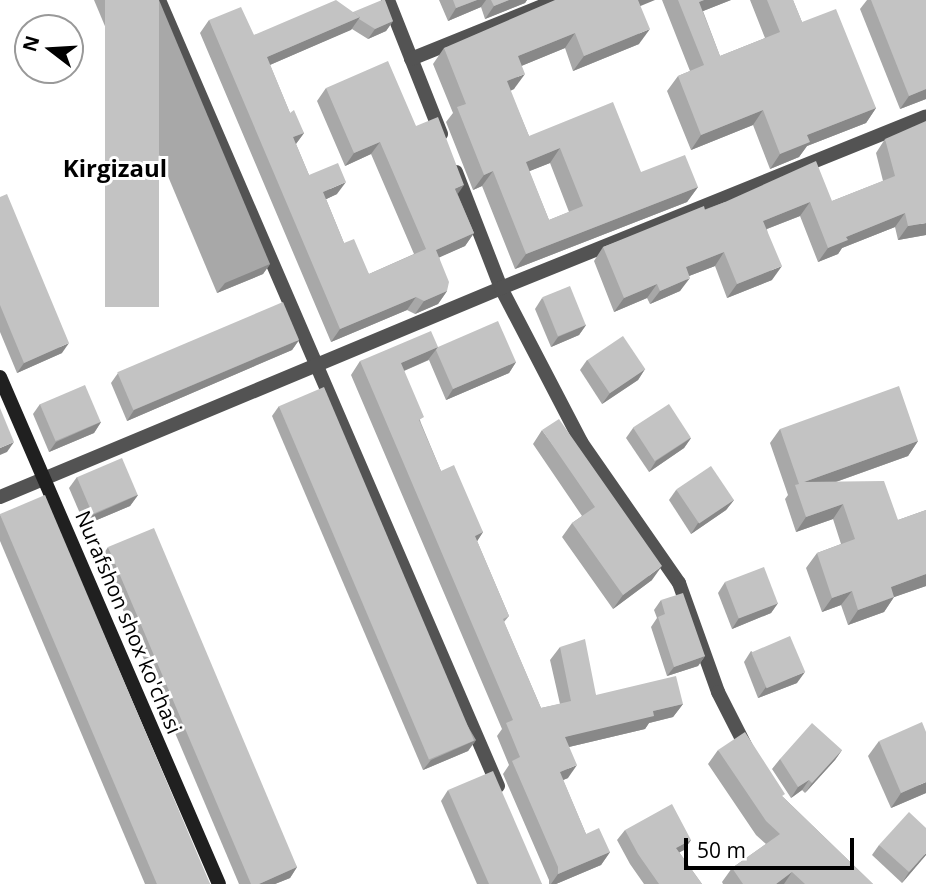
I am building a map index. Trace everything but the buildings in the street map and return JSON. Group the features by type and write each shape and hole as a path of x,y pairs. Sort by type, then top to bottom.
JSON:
{"street":[{"path":"159,0 502,796"},
{"path":"388,0 501,288 581,442 679,583 718,692 754,761"},
{"path":"411,59 557,0"},
{"path":"0,497 501,288 926,116"},
{"name":"Nurafshon shox ko'chasi","path":"0,377 219,884"}],"district":[{"name":"Kirgizaul","path":"115,168"}]}
